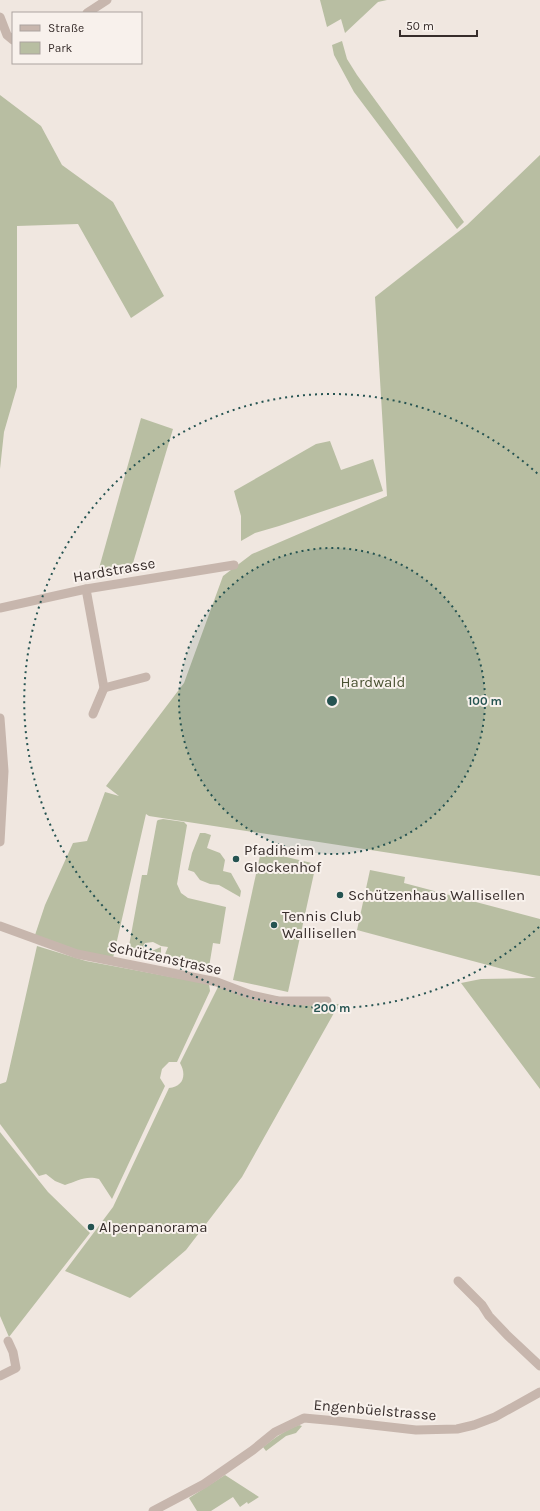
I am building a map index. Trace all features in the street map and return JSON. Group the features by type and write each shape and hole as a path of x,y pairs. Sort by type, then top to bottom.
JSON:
{"street":[{"path":"89,12 107,0"},
{"path":"0,17 7,34 12,40"},
{"name":"Hardstrasse","path":"0,608 86,589 234,565"},
{"path":"86,589 104,688 93,714"},
{"path":"104,688 146,677"},
{"path":"0,718 4,771 0,842"},
{"name":"Schützenstrasse","path":"0,926 76,954 218,982 251,994 278,1001 327,1001"},
{"path":"458,1280 482,1305 489,1316 507,1336 540,1366"},
{"path":"0,1376 16,1368 13,1352 8,1341"},
{"name":"Engenbüelstrasse","path":"153,1511 204,1484 253,1450 275,1432 304,1418 344,1421 416,1430 457,1429 474,1425 495,1417 540,1392"}],"green space":[{"path":"320,0 387,0 378,2 345,33 341,19 327,27"},
{"path":"342,41 347,59 357,75 464,222 457,229 354,92 334,55 332,45"},
{"path":"0,95 41,126 62,165 113,202 164,296 131,318 78,224 17,226 17,387 4,432 0,469"},
{"name":"Hardwald","path":"540,155 540,876 149,816 146,814 113,958 80,951 35,935 45,905 73,843 87,841 105,792 119,796 106,786 184,683 223,576 252,554 387,496 375,297 467,225"},
{"path":"141,418 173,429 130,573 96,579"},
{"path":"330,441 341,470 373,459 383,491 255,533 241,541 241,516 234,491 316,444"},
{"path":"163,819 184,822 187,825 177,884 181,893 188,898 226,907 220,944 213,943 209,967 168,957 165,954 168,947 161,946 153,942 145,943 143,946 145,949 152,951 161,947 161,954 159,957 128,951 142,875 147,875 157,821"},
{"path":"200,833 211,835 207,848 220,853 225,860 223,871 231,873 241,891 240,897 219,885 210,884 200,880 194,872 188,870 192,853"},
{"name":"Tennis Club Wallisellen","path":"261,851 316,864 288,992 233,980"},
{"path":"370,870 405,877 404,883 540,919 540,1089 461,983 481,979 536,978 357,930"},
{"path":"37,946 86,961 209,984 210,991 177,1062 169,1062 162,1069 160,1078 165,1086 112,1199 99,1179 86,1178 65,1185 55,1181 46,1174 39,1176 0,1124 0,1084 6,1082 7,1079"},
{"path":"218,987 323,1004 339,1004 242,1177 186,1250 130,1298 65,1271 113,1207 169,1088 178,1085 182,1080 183,1072 180,1063"},
{"path":"0,1132 48,1192 90,1233 9,1337 0,1316"},
{"path":"299,1425 302,1426 296,1433 286,1436 266,1451 263,1447 280,1434"},
{"path":"225,1475 259,1497 240,1507 233,1497 211,1511 197,1511 189,1498"}],"place":[{"name":"Pfadiheim Glockenhof","path":"236,859"},
{"name":"Schützenhaus Wallisellen","path":"340,895"},
{"name":"Tennis Club Wallisellen","path":"274,925"},
{"name":"Alpenpanorama","path":"91,1227"}]}
